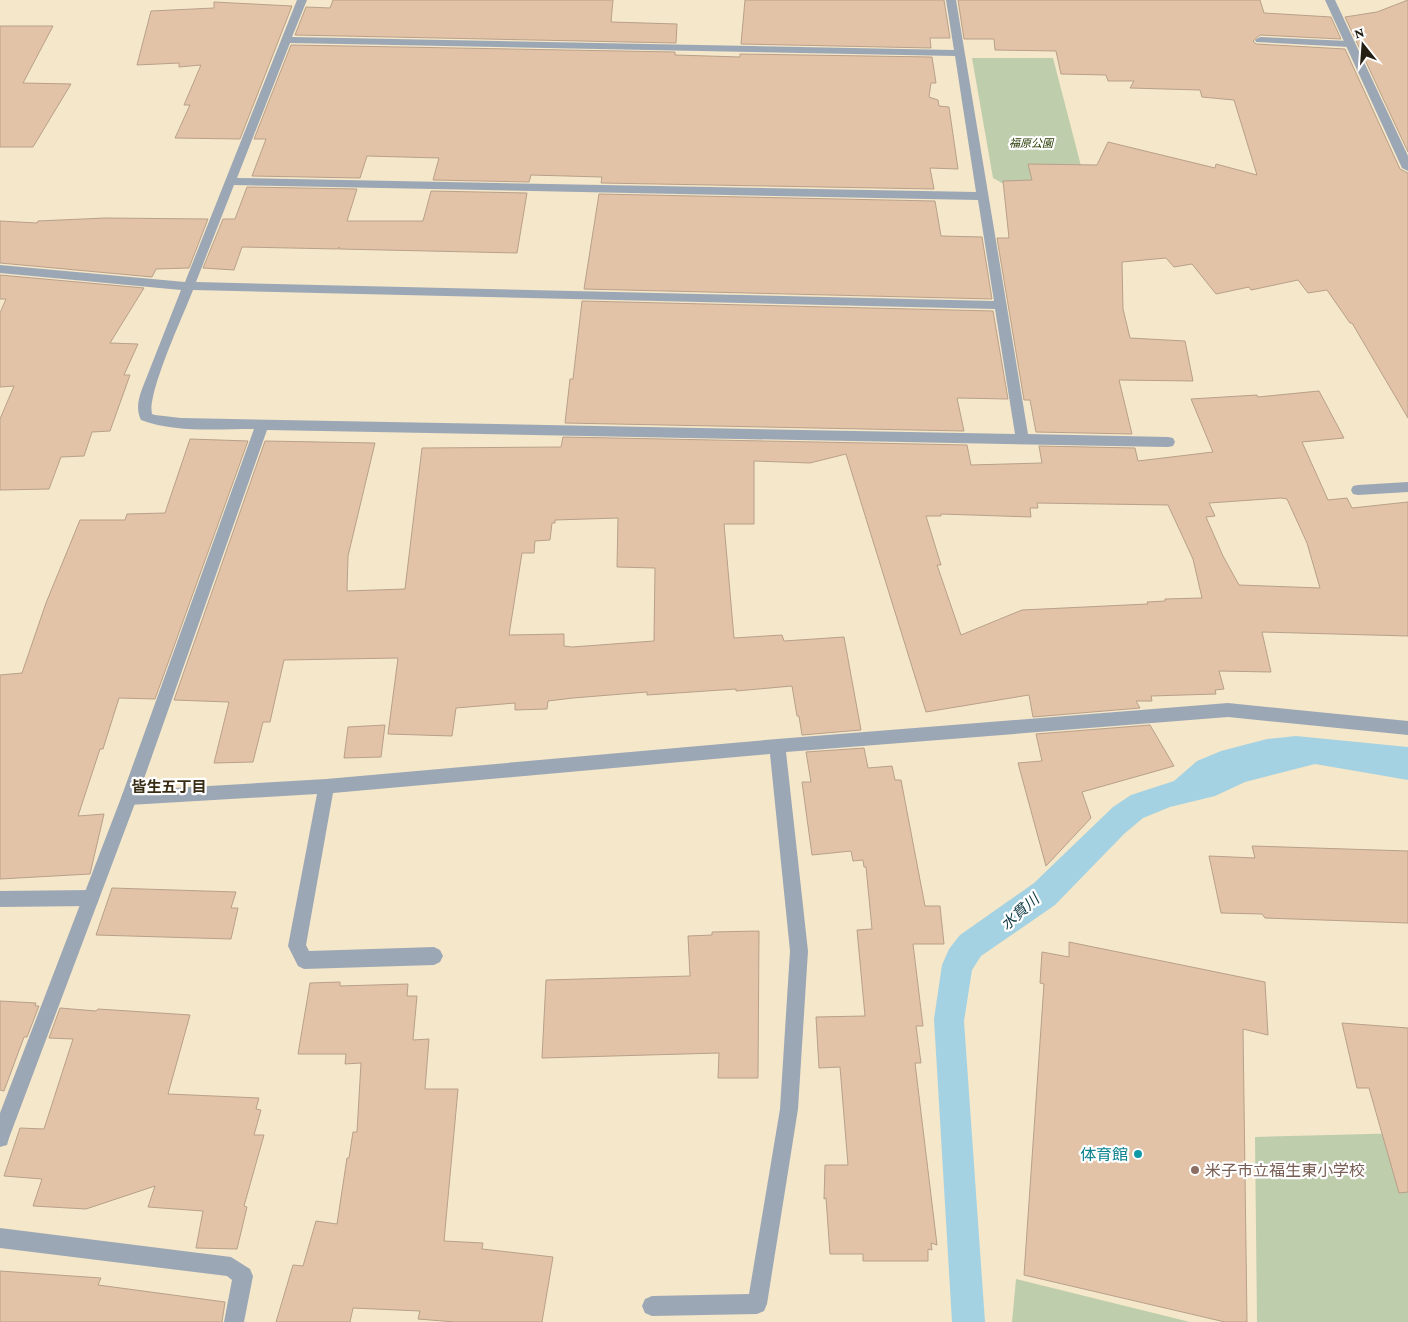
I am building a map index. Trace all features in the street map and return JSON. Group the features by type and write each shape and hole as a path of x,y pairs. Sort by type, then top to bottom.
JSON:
{"street":[{"path":"302,0 187,286 148,389 144,402 146,417 173,422 1168,442"},
{"path":"951,0 1022,439"},
{"path":"1330,0 1408,168"},
{"path":"286,40 959,52"},
{"path":"1260,40 1349,44"},
{"path":"230,181 983,196"},
{"path":"0,269 187,286 999,305"},
{"path":"0,1138 129,798 262,424"},
{"path":"1358,490 1408,486"},
{"path":"129,798 326,786 777,746 1228,710 1408,728"},
{"path":"652,1306 757,1304 789,1109 799,950 777,746"},
{"path":"326,786 297,946 304,960 434,956"},
{"path":"0,899 91,898"},
{"path":"0,1238 231,1267 243,1276 234,1322"}],"green space":[{"name":"福原公園","path":"972,58 1053,58 1087,189 1009,187 993,178"},
{"path":"1408,1133 1408,1322 1257,1322 1255,1137"},
{"path":"1016,1279 1190,1322 1012,1322"}],"water":[{"name":"水貫川","path":"1296,736 1408,747 1408,780 1315,764 1245,782 1215,796 1170,807 1143,818 1124,834 1055,905 981,956 972,970 964,1021 985,1322 952,1322 934,1019 942,965 949,949 960,935 1034,883 1113,807 1131,795 1174,781 1197,761 1221,751 1267,739"}],"building":[{"path":"333,0 613,0 611,22 677,24 676,43 295,35 306,7 330,8"},
{"path":"745,0 944,0 950,38 930,38 931,48 741,44"},
{"path":"958,0 1260,0 1264,13 1331,17 1341,39 1260,35 1253,41 1256,44 1345,49 1400,169 1408,173 1408,418 1352,323 1350,323 1327,290 1308,293 1298,280 1251,290 1249,287 1216,294 1192,264 1174,267 1166,258 1122,262 1123,309 1130,338 1185,341 1193,381 1119,380 1132,434 1036,432 1030,400 1024,400 997,238 1009,238 1003,181 1032,180 1028,164 1097,165 1108,142 1215,168 1216,164 1257,175 1234,100 1202,97 1200,90 1130,88 1134,81 1108,81 1106,75 1061,74 1056,51 995,50 994,39 964,39"},
{"path":"1408,0 1408,152 1345,17 1377,12"},
{"path":"214,2 292,6 240,139 175,138 190,105 184,105 201,65 179,67 179,63 137,65 151,11 214,8"},
{"path":"0,26 53,26 23,83 71,84 33,147 0,147"},
{"path":"291,45 675,52 675,55 740,57 740,54 932,57 936,83 931,83 929,97 938,100 939,106 949,107 958,169 930,168 934,189 601,183 602,177 531,175 529,182 433,180 439,158 367,156 360,178 252,176 266,139 254,139"},
{"path":"247,187 357,189 347,221 423,221 431,191 527,193 517,253 339,249 339,247 338,249 242,247 234,270 203,268 223,219 235,219"},
{"path":"599,194 935,201 941,236 982,237 992,299 584,289"},
{"path":"105,218 208,219 189,268 156,269 152,277 0,263 0,221 37,223 38,221"},
{"path":"0,275 144,288 110,343 138,344 124,375 130,375 110,431 92,432 84,456 61,457 49,489 0,490 0,419 14,386 0,387 0,313 6,299 0,299"},
{"path":"582,301 993,311 1008,399 957,398 964,431 565,423 570,379 573,379"},
{"path":"1319,391 1344,438 1302,442 1328,500 1347,498 1352,508 1408,502 1408,636 1262,632 1271,672 1219,671 1224,689 1215,690 1216,694 1151,696 1152,701 1136,701 1140,708 1033,717 1029,695 926,712 846,454 810,463 754,461 754,524 724,524 734,638 782,635 784,641 844,637 861,730 802,735 792,686 736,691 736,689 647,695 647,692 573,698 548,701 547,709 515,710 515,703 456,708 452,736 388,734 398,658 284,660 270,722 263,722 253,762 214,763 229,702 174,700 265,441 375,443 348,556 347,591 405,589 422,448 561,447 563,437 967,445 971,465 1042,463 1039,446 1135,448 1138,461 1213,452 1191,399 1257,395 1258,397","holes":["1287,499 1307,543 1320,588 1239,585 1223,556 1206,517 1215,516 1209,503","1037,503 1168,505 1193,559 1202,598 1165,599 1165,601 1147,602 1148,604 1022,610 961,635 937,565 941,565 926,516 941,516 941,514 1031,517 1030,508 1038,508","618,518 617,567 655,568 654,641 572,647 564,646 564,634 509,635 522,553 534,553 535,541 550,540 552,523 555,523 555,520"]},
{"path":"190,439 248,441 155,699 119,698 103,749 100,749 78,816 104,814 90,874 0,879 0,675 22,673 46,603 80,520 125,520 127,514 165,513"},
{"path":"385,725 381,757 344,758 348,727"},
{"path":"1150,725 1174,766 1082,792 1091,818 1046,866 1018,763 1042,761 1036,734"},
{"path":"864,748 868,768 892,766 895,780 901,780 925,906 940,906 944,944 913,944 923,1026 916,1026 921,1063 915,1063 937,1245 931,1243 932,1250 928,1249 928,1261 863,1261 863,1254 830,1254 826,1198 824,1199 825,1165 848,1165 840,1067 819,1068 816,1017 865,1016 857,930 872,929 866,867 864,867 863,860 853,861 851,851 812,855 802,782 811,782 806,752"},
{"path":"1252,846 1408,851 1408,923 1265,918 1262,914 1221,913 1209,856 1255,858"},
{"path":"112,888 236,892 231,908 238,908 231,939 96,935"},
{"path":"759,931 758,1078 718,1078 719,1053 542,1058 546,980 690,976 688,936 712,935 712,932"},
{"name":"体育館","path":"1069,942 1265,982 1268,1035 1243,1029 1247,1322 1225,1322 1024,1275 1044,984 1040,983 1042,952 1069,957"},
{"path":"340,982 340,986 408,984 407,996 417,996 413,1040 429,1039 425,1089 458,1089 444,1241 483,1243 482,1249 553,1257 542,1322 455,1322 418,1319 420,1311 353,1308 350,1322 276,1322 293,1265 303,1266 316,1221 337,1224 347,1158 349,1158 353,1132 357,1132 361,1063 345,1064 346,1054 298,1054 310,983"},
{"path":"0,1001 36,1003 35,1006 39,1006 27,1037 24,1037 4,1091 0,1090"},
{"path":"60,1008 190,1015 168,1094 259,1098 256,1109 261,1110 254,1135 264,1135 244,1206 247,1207 237,1249 196,1248 203,1211 148,1207 155,1186 86,1209 33,1206 42,1179 4,1176 20,1128 44,1129 73,1039 49,1038"},
{"path":"1342,1023 1408,1028 1408,1192 1399,1193 1369,1088 1357,1088"},
{"path":"0,1271 101,1278 98,1285 225,1302 222,1322 0,1322"}],"place":[{"name":"体育館","path":"1138,1154"},
{"name":"米子市立福生東小学校","path":"1195,1170"}],"district":[{"name":"皆生五丁目","path":"169,787"}]}
